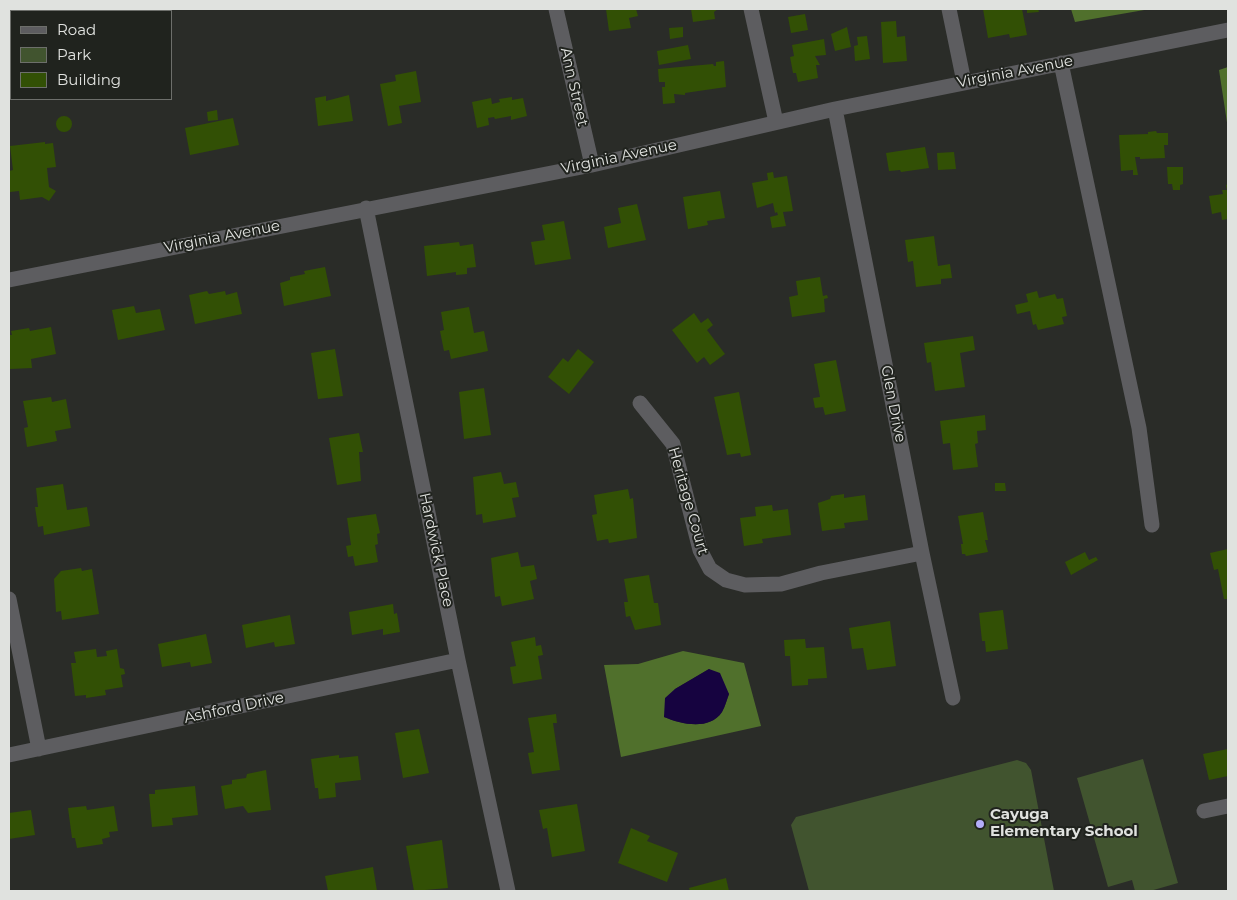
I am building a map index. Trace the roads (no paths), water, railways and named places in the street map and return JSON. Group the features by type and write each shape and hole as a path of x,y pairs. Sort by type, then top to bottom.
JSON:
{"street":[{"name":"Ann Street","path":"556,9 592,165"},
{"path":"750,9 776,122"},
{"path":"949,9 964,82"},
{"name":"Virginia Avenue","path":"9,280 366,208 592,165 835,109 1228,30"},
{"path":"1061,63 1139,428 1152,525"},
{"name":"Glen Drive","path":"835,109 922,553 953,698"},
{"name":"Hardwick Place","path":"366,208 458,660 508,891"},
{"name":"Heritage Court","path":"640,404 673,444 700,550 710,569 726,580 745,585 781,584 821,573 922,553"},
{"path":"9,599 39,749"},
{"name":"Ashford Drive","path":"9,755 458,660"},
{"path":"1204,811 1228,806"}],"place":[{"name":"Cayuga Elementary School","path":"980,824"}]}
